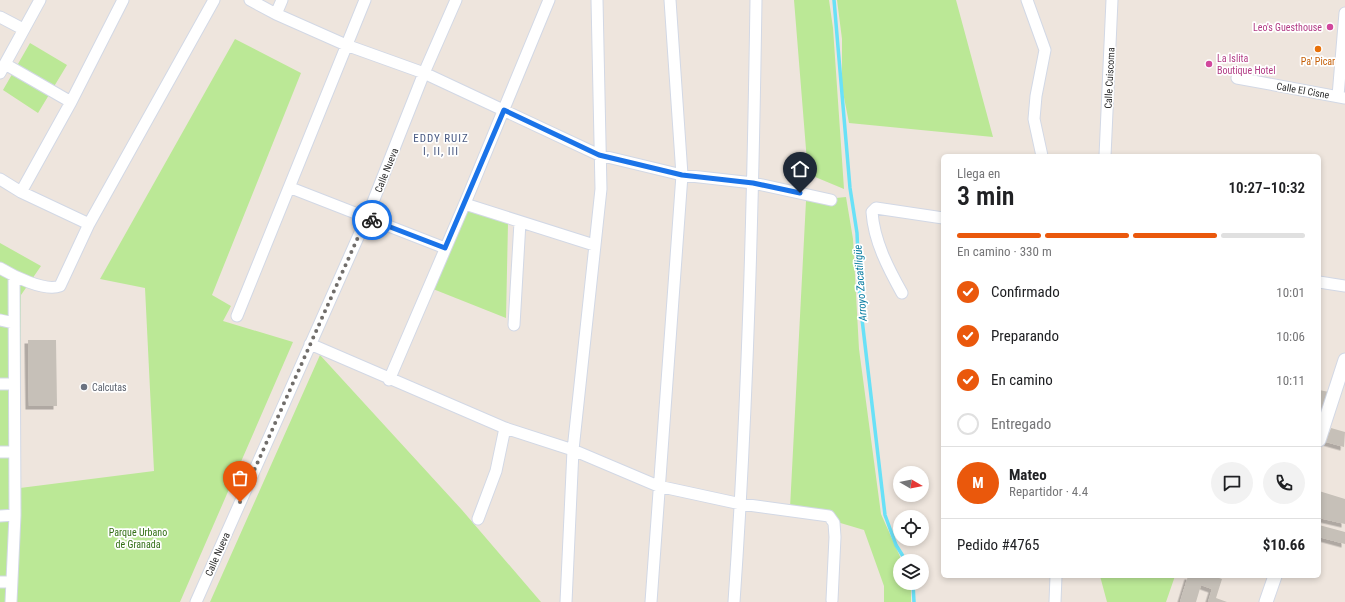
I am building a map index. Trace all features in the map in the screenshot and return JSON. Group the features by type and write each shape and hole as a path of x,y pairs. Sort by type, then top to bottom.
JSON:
{"street":[{"path":"40,0 2,68 71,102"},
{"path":"21,192 71,102 123,0"},
{"path":"0,268 14,276 44,286 56,288 60,286 89,224 214,0"},
{"path":"250,0 276,14 346,45 424,73 599,155 682,175 753,183 831,200"},
{"path":"276,14 282,0"},
{"path":"237,316 291,188 365,0"},
{"name":"Calle Nueva","path":"196,602 367,217 424,73 456,0"},
{"path":"389,380 504,110 549,0"},
{"path":"566,602 573,450 601,189 599,155 597,0"},
{"path":"651,602 658,486 682,175 670,0"},
{"path":"734,602 741,504 753,183 756,0"},
{"path":"1027,0 1045,50 1036,96 1034,119 1042,154"},
{"name":"Calle Cuiscoma","path":"1105,154 1112,0"},
{"path":"1342,97 1345,12"},
{"path":"0,18 23,29"},
{"name":"Calle El Cisne","path":"1237,78 1342,97"},
{"path":"0,179 21,192 89,224"},
{"path":"291,188 445,248"},
{"path":"464,204 594,245"},
{"path":"902,293 887,266 872,224 872,212 876,208 941,218"},
{"path":"514,325 520,222"},
{"path":"11,602 15,515 14,276"},
{"path":"1321,282 1345,286"},
{"path":"0,320 14,323"},
{"path":"310,344 389,380 505,428 573,450 658,486 741,504 829,516 834,523 835,537 832,600"},
{"path":"1321,434 1345,360"},
{"path":"0,384 14,384"},
{"path":"478,519 496,471 505,428"},
{"path":"0,452 14,452"},
{"path":"0,516 15,515"},
{"path":"1055,602 1056,578"},
{"path":"1266,602 1274,578"},
{"path":"0,582 12,582"}],"green space":[{"path":"794,0 829,0 833,28 844,189 808,174"},
{"path":"837,0 956,0 993,137 849,123 842,87 842,39"},
{"name":"Parque Urbano de Granada","path":"235,39 301,73 212,295 231,306 223,321 293,342 180,602 0,602 0,243 41,266 21,295 20,488 154,471 145,288 100,279"},
{"path":"30,43 67,65 38,113 3,90"},
{"path":"846,197 853,239 859,349 881,514 893,541 893,546 895,546 899,554 893,554 893,590 911,590 911,602 884,602 884,586 864,530 790,508 806,201"},
{"path":"467,211 508,223 506,318 433,289"},
{"path":"320,355 462,510 541,602 210,602"},
{"path":"1101,578 1174,578 1166,602 1107,602"}],"building":[{"path":"28,340 56,340 57,406 29,406"},
{"path":"1321,390 1329,392 1321,415"},
{"path":"1331,428 1345,432 1344,447 1326,442"},
{"path":"1321,492 1345,499 1345,524 1321,518"},
{"path":"1321,526 1345,532 1345,544 1321,538"},
{"path":"1187,578 1222,579 1216,598 1227,602 1208,602 1212,589 1201,585 1196,602 1180,602"}],"waterway":[{"name":"Arroyo Zacatiligüe","path":"834,0 850,188 857,233 860,302 885,515 896,545 902,554"},
{"name":"Arroyo Zacatiligüe","path":"913,590 914,602"}],"way so far":[{"path":"240,502 367,217 372,220"}],"place":[{"name":"Leo's Guesthouse","path":"1330,27"},
{"name":"Pa' Picar","path":"1318,49"},
{"name":"La Islita Boutique Hotel","path":"1209,64"},
{"name":"Calcutas","path":"84,387"}],"district":[{"name":"EDDY RUIZ I, II, III","path":"441,144"}],"route":[{"path":"372,220 445,248 504,110 599,155 682,175 753,183 800,193"}]}
